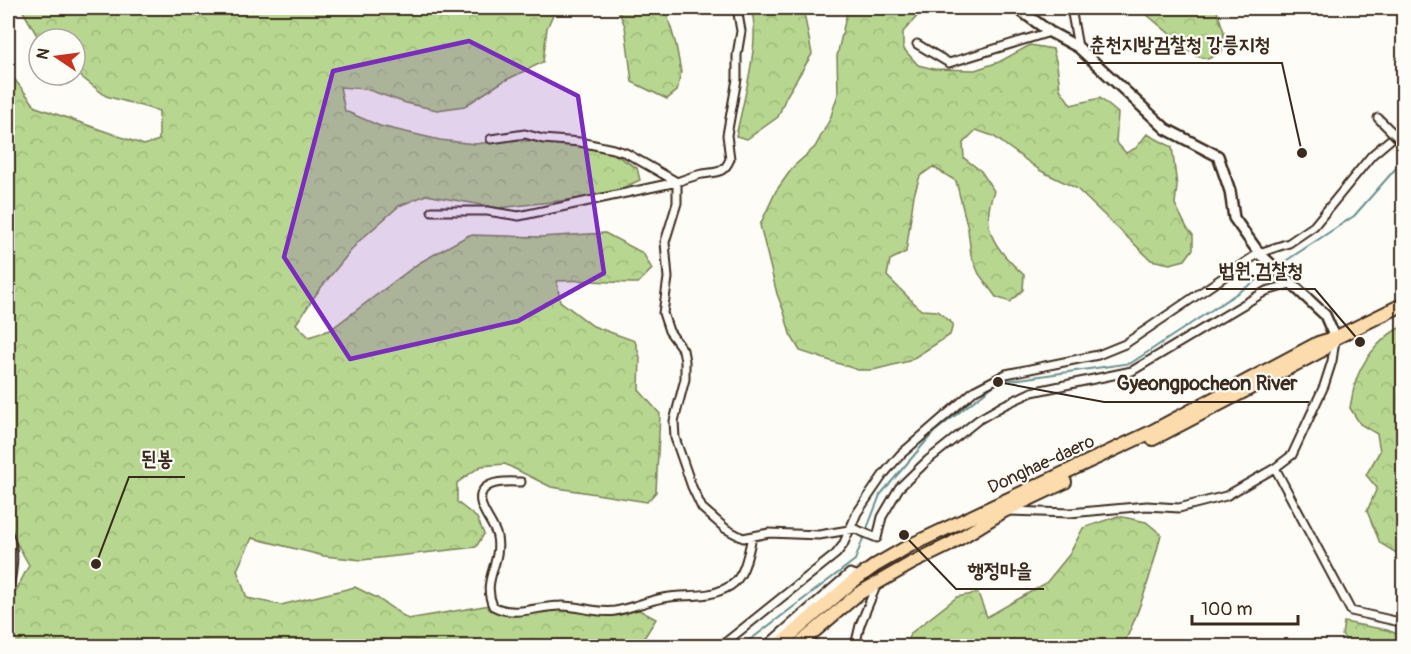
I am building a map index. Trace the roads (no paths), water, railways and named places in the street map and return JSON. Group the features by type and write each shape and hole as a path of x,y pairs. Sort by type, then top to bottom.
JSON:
{"highway":[{"name":"Donghae-daero","path":"778,646 860,576 909,546 1147,434 1318,343 1335,338 1404,304"},
{"name":"Donghae-daero","path":"797,646 858,594 912,562 949,545 1004,510 1186,424 1321,351 1335,338"}],"street":[{"path":"432,211 487,211 519,216 677,182 702,174 718,174 723,171 730,159 727,135 737,79 737,55 741,31 737,8"},
{"path":"1004,510 1070,513 1147,506 1179,508 1226,496 1275,468 1292,455 1324,386 1332,361 1335,338 1325,315 1259,253 1234,218 1230,191 1218,156 1166,129 1078,47 1050,32 1017,8"},
{"path":"1071,8 1078,47"},
{"path":"916,44 949,63 1050,32"},
{"path":"1378,118 1404,144"},
{"path":"721,646 836,554 852,530 857,513 883,475 900,455 975,390 1006,374 1098,355 1125,344 1259,253 1289,243 1314,226 1372,155 1404,128"},
{"path":"491,139 525,134 543,139 613,148 627,153 677,182"},
{"path":"677,182 677,203 665,242 668,278 663,313 669,331 682,350 685,361 685,378 674,421 675,438 702,508 735,535 743,538 769,533 819,536 852,530 878,536 882,517 899,488 966,428 983,416 1032,392 1132,370 1266,291 1288,281"},
{"path":"1275,468 1351,611 1404,622"},
{"path":"521,482 504,481 492,485 484,489 482,495 483,508 497,535 498,548 488,592 493,606 506,611 558,606 604,612 675,596 704,596 735,582 743,568 752,537"},
{"path":"8,534 12,554 8,591"},
{"path":"766,646 850,573 860,576"},
{"path":"855,646 860,625 879,582"}],"waterway":[{"path":"1278,266 1354,216 1404,159"},
{"path":"866,531 880,495 934,432 998,382 1131,363 1274,269"},
{"path":"742,646 855,560 864,536"}],"place":[{"name":"춘천지방검찰청 강릉지청","path":"1302,153"},
{"name":"법원.검찰청","path":"1360,342"},
{"name":"Gyeongpocheon River","path":"998,382"},
{"name":"행정마을","path":"904,535"},
{"name":"된봉","path":"96,564"}]}
